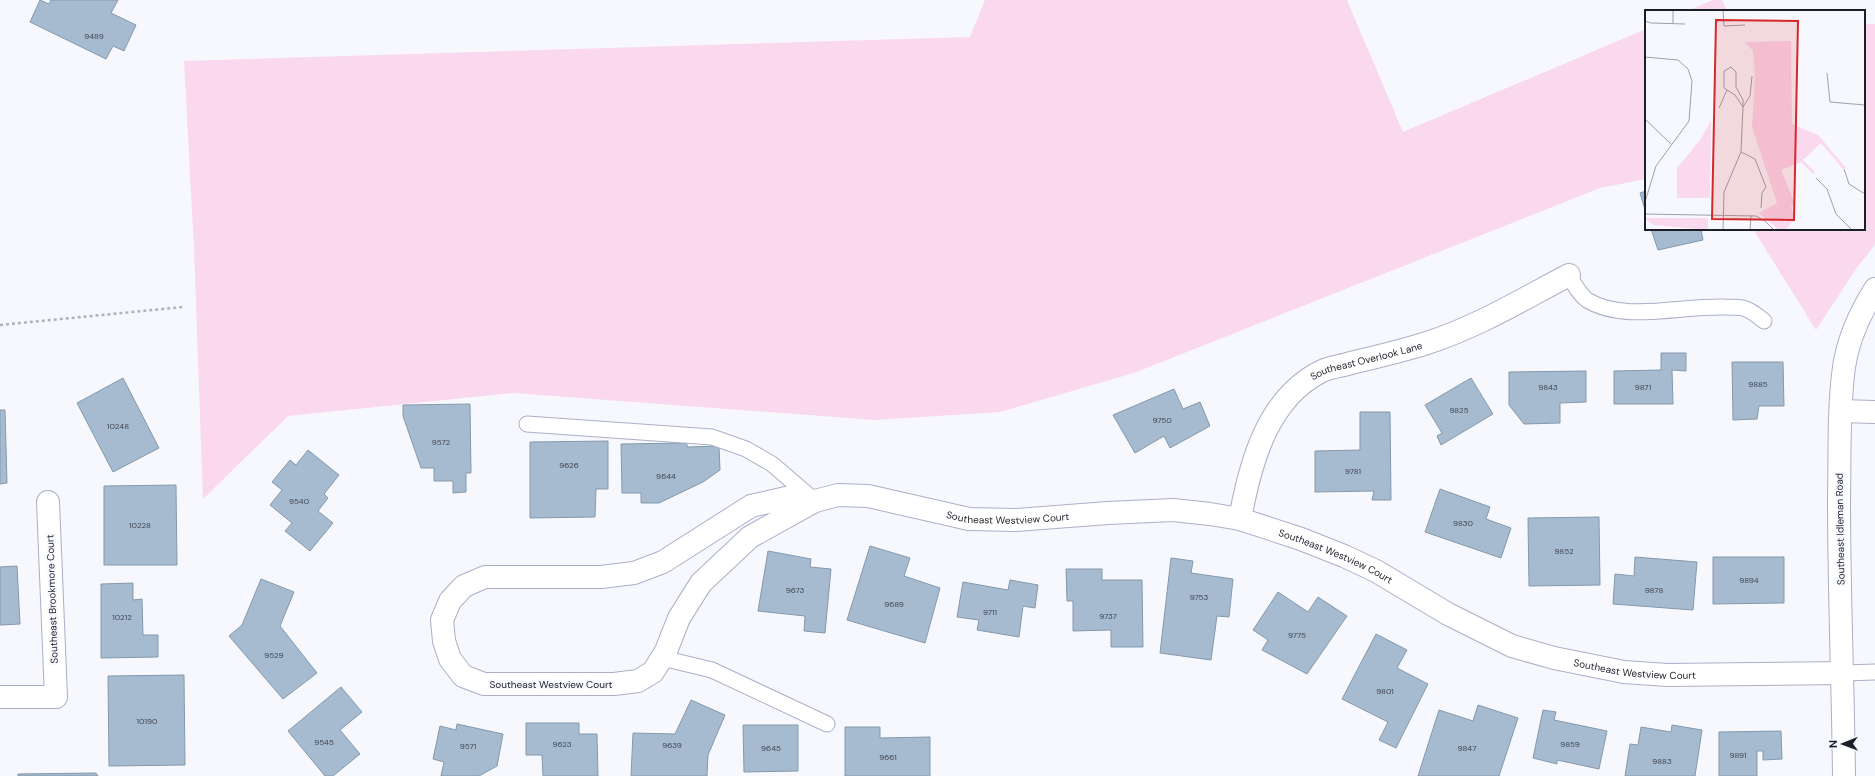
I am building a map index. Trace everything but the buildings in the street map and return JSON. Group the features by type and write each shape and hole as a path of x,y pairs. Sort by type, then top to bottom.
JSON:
{"street":[{"name":"Southeast Overlook Lane","path":"1240,519 1247,482 1263,435 1277,412 1300,385 1322,371 1427,343 1473,325 1569,275"},
{"name":"Southeast Idleman Road","path":"1844,776 1839,533 1841,411 1844,367 1849,343 1863,310 1875,289"},
{"path":"1841,411 1875,412"},
{"name":"Southeast Westview Court","path":"815,501 786,498 751,506 663,562 634,573 601,577 485,578 464,586 450,601 442,620 444,641 450,659 463,676 484,684 614,684 638,681 653,672 662,658 678,618 701,583 750,537 815,501 838,494 868,496 969,519 1016,520 1173,510 1240,519 1301,539 1344,556 1376,571 1448,614 1512,646 1554,658 1624,672 1667,675 1843,673"},
{"name":"Southeast Brookmore Court","path":"0,697 56,697 48,502"}],"lane":[{"path":"1569,275 1580,293 1587,300 1602,306 1628,312 1656,312 1710,306 1743,308 1753,312 1764,321"},
{"path":"527,424 712,437 746,449 772,464 815,501"},
{"path":"662,658 712,670 827,724"},
{"path":"1843,673 1875,672"}],"path":[{"path":"0,325 183,307"}],"shaded area":[{"path":"985,0 1347,0 1403,132 1645,29 1645,179 1600,188 1134,373 1000,412 874,420 513,393 288,416 203,499 194,249 184,61 970,37"},
{"path":"1713,0 1722,0 1727,10 1689,10"},
{"path":"1865,24 1875,24 1875,245 1858,266 1816,330 1754,230 1865,230"}]}
